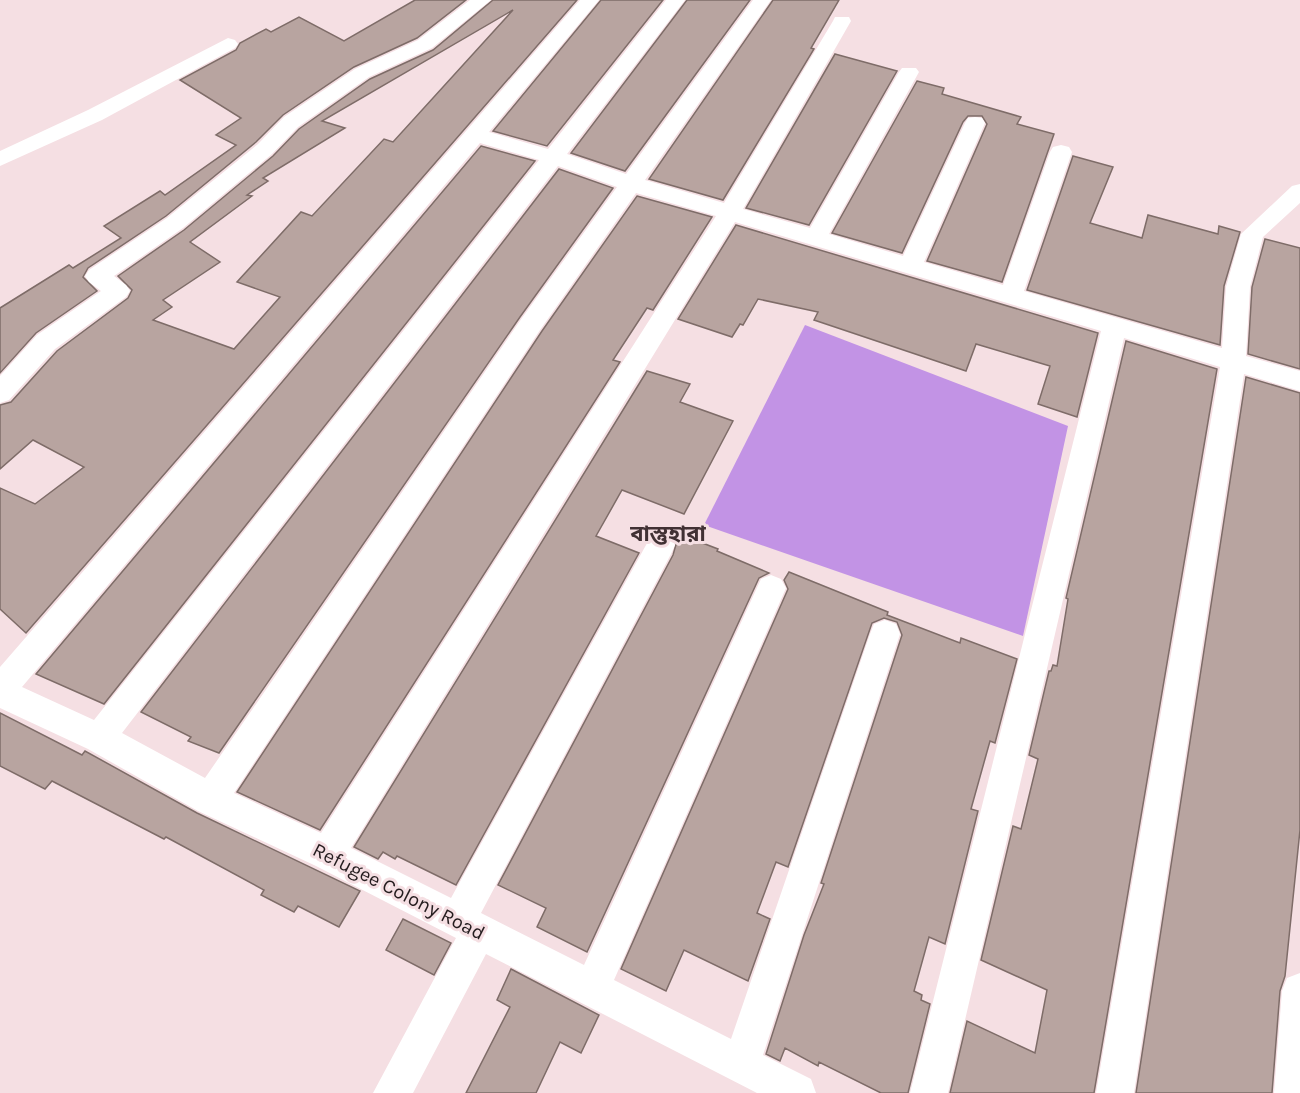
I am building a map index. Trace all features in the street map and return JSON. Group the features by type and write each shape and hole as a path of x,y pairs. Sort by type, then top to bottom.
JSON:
{"street":[{"path":"0,393 46,342 118,291 97,276 175,223 265,149 291,122 362,73 426,44 482,0"},
{"path":"0,691 590,0"},
{"path":"99,738 676,0"},
{"path":"210,799 531,324 762,0"},
{"path":"328,854 730,212 842,21"},
{"path":"0,159 95,115 228,44"},
{"path":"815,239 909,72"},
{"path":"910,267 975,123"},
{"path":"474,134 815,239 1300,381"},
{"path":"1010,297 1061,152"},
{"path":"1115,1093 1233,363 1238,287 1252,234 1300,191"},
{"path":"929,1093 1114,328"},
{"path":"392,1093 469,926 661,545"},
{"path":"592,989 771,588"},
{"path":"741,1065 885,634"},
{"name":"Refugee Colony Road","path":"0,691 99,738 210,799 328,854 793,1092"},
{"path":"1293,1093 1300,991"}],"shaded area":[{"path":"805,325 1068,426 1023,636 704,525"}],"building":[{"path":"415,0 466,0 417,38 354,67 283,115 256,142 166,216 88,268 83,277 97,291 36,333 0,373 0,308 69,265 73,268 121,238 104,226 160,191 165,195 236,145 216,135 241,118 180,80 236,50 240,43 266,29 271,32 299,17 344,41"},
{"path":"493,0 577,0 26,633 0,609 0,488 35,504 84,467 33,440 0,469 0,405 11,402 57,351 128,298 132,290 118,276 184,230 273,156 299,129 370,79 433,50","holes":["513,10 393,142 384,139 312,216 301,212 237,282 280,297 234,349 153,320 172,307 163,300 220,262 190,242 252,196 247,195 268,181 263,178 345,128 322,121"]},
{"path":"601,0 663,0 547,146 493,131"},
{"path":"687,0 750,0 625,171 571,153"},
{"path":"773,0 839,0 811,48 814,49 723,200 649,179"},
{"path":"835,54 897,71 809,225 746,208"},
{"path":"917,81 944,88 942,94 1021,117 1017,124 1054,134 1002,282 927,261 987,124 982,116 968,116 963,122 902,253 832,233"},
{"path":"481,146 535,161 104,704 36,674"},
{"path":"1073,156 1113,167 1090,223 1142,238 1148,215 1218,234 1219,226 1240,232 1224,286 1220,345 1027,290"},
{"path":"559,169 613,188 520,317 219,753 188,741 191,737 141,712"},
{"path":"637,196 712,217 653,310 647,308 613,360 620,362 320,830 237,792 542,331"},
{"path":"736,225 1098,333 1077,417 1038,404 1050,366 976,344 966,371 814,320 818,312 758,299 743,325 740,324 732,337 678,319"},
{"path":"1265,239 1300,248 1300,369 1248,354 1252,287"},
{"path":"1126,341 1217,369 1094,1093 950,1093 967,1021 1035,1053 1047,990 981,960 1013,826 1021,829 1038,759 1029,755 1049,671 1053,665 1057,666 1068,599 1066,598"},
{"path":"647,371 690,384 680,402 733,421 684,514 622,490 596,536 639,553 456,885 397,856 395,859 383,852 378,859 354,847"},
{"path":"1246,377 1300,393 1300,830 1285,976 1280,991 1272,1093 1136,1093"},
{"path":"679,534 769,573 759,578 587,952 537,927 546,908 498,885 673,555"},
{"path":"789,572 888,612 887,615 960,643 961,638 1017,659 995,743 990,741 971,809 978,811 945,944 929,937 914,991 922,995 921,1000 930,1004 908,1093 881,1093 819,1062 818,1066 785,1048 780,1061 766,1054 804,935 824,884 821,883 902,635 897,622 884,618 872,623 788,867 776,862 757,913 770,919 748,981 684,950 666,991 621,969 788,589 784,580"},
{"path":"0,713 82,755 85,751 197,813 360,891 339,927 298,906 294,912 261,895 264,890 166,837 164,839 52,781 45,789 0,766"},
{"path":"403,919 451,943 434,975 386,950"},
{"path":"511,969 599,1015 581,1053 560,1042 536,1093 466,1093 510,1007 497,1000"}],"district":[{"name":"বাস্তুহারা","path":"668,533"}]}
